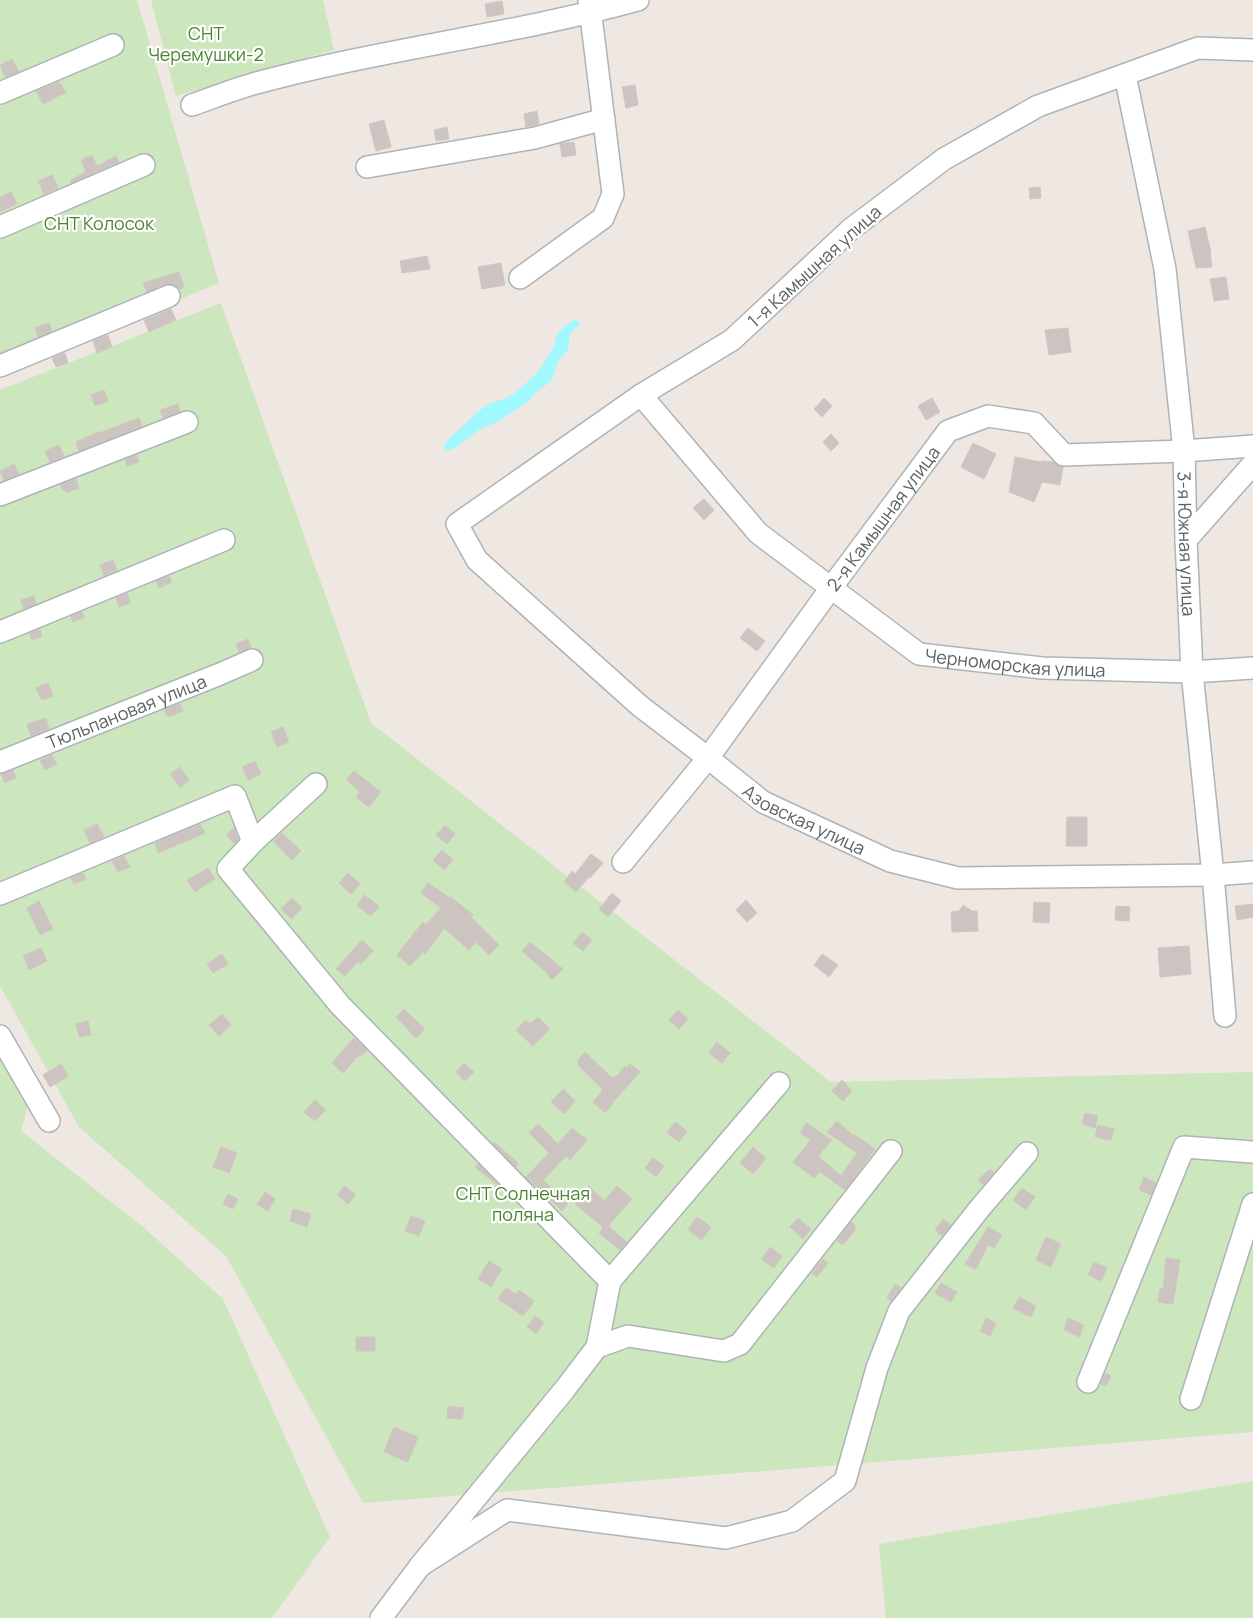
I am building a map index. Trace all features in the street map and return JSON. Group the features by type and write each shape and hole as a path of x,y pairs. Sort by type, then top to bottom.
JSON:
{"street":[{"path":"192,105 252,85 348,62 590,6 638,0"},
{"path":"520,278 603,218 613,194 590,6"},
{"path":"0,93 113,45"},
{"name":"1-я Камышная улица","path":"457,524 641,395 732,340 851,229 944,159 1038,106 1198,48 1253,50"},
{"name":"3-я Южная улица","path":"1125,75 1165,269 1184,451 1192,672 1213,875 1225,1016"},
{"path":"367,167 536,138 604,119"},
{"path":"0,227 144,164"},
{"path":"0,366 169,296"},
{"name":"Черноморская улица","path":"641,395 758,534 919,654 1042,668 1192,672 1253,668"},
{"name":"2-я Камышная улица","path":"623,862 708,758 948,431 988,416 1034,423 1064,455 1184,451 1253,446"},
{"path":"0,495 187,422"},
{"path":"1186,540 1253,464"},
{"name":"Азовская улица","path":"457,524 477,560 640,706 763,802 890,860 958,878 1213,875 1253,872"},
{"path":"0,632 224,540"},
{"name":"Тюльпановая улица","path":"0,762 252,660"},
{"path":"316,784 253,842 228,869 340,1005 610,1280"},
{"path":"0,894 235,796 253,842"},
{"path":"0,1036 49,1121"},
{"path":"381,1618 420,1566 565,1389 596,1347 610,1280 779,1083"},
{"path":"1088,1382 1184,1147 1253,1152"},
{"path":"596,1347 628,1336 724,1351 740,1344 891,1151"},
{"path":"420,1566 507,1510 726,1538 792,1521 845,1481 877,1368 899,1311 980,1208 1027,1153"},
{"path":"1191,1399 1253,1204"}],"green space":[{"name":"СНТ Колосок","path":"0,0 137,0 219,283 0,374"},
{"name":"СНТ Черемушки-2","path":"151,0 323,0 334,50 176,96"},
{"name":"СНТ Солнечная поляна","path":"221,303 371,723 831,1082 1253,1072 1253,1432 363,1503 226,1256 79,1127 0,986 0,390"},
{"path":"0,1050 28,1105 21,1131 143,1227 223,1299 330,1537 272,1618 0,1618"},
{"path":"1253,1481 1253,1618 886,1618 879,1544"}],"water":[{"path":"576,319 580,323 570,334 568,350 558,361 551,381 534,394 530,400 499,421 479,430 456,447 447,451 444,448 445,443 488,404 514,394 535,375 554,346 557,334"}],"building":[{"path":"502,1 504,14 487,17 485,4"},
{"path":"12,59 19,72 5,77 0,65"},
{"path":"59,82 66,92 43,104 36,91"},
{"path":"635,85 638,105 626,108 622,87"},
{"path":"537,111 539,124 526,127 524,114"},
{"path":"384,120 391,147 376,151 369,124"},
{"path":"447,127 449,139 436,141 434,130"},
{"path":"574,142 576,155 562,157 560,144"},
{"path":"92,155 97,166 116,156 119,162 71,183 70,180 86,172 81,160"},
{"path":"52,175 58,188 44,194 38,181"},
{"path":"1040,187 1041,198 1030,199 1029,188"},
{"path":"11,192 17,204 0,212 0,197"},
{"path":"1205,227 1211,252 1212,267 1196,268 1188,231"},
{"path":"427,256 430,269 402,273 400,261"},
{"path":"501,263 505,285 482,289 478,267"},
{"path":"179,272 184,287 179,289 170,284 147,292 143,283"},
{"path":"1226,277 1229,299 1214,301 1210,279"},
{"path":"171,309 176,320 149,332 144,320"},
{"path":"49,323 52,331 38,337 35,328"},
{"path":"1068,328 1071,352 1049,355 1045,330"},
{"path":"108,335 112,347 97,353 93,341"},
{"path":"65,353 68,363 56,367 52,358"},
{"path":"104,390 108,401 95,406 91,395"},
{"path":"824,398 832,406 822,417 814,409"},
{"path":"932,398 940,412 926,420 918,406"},
{"path":"178,404 180,411 163,418 160,410"},
{"path":"139,418 142,426 79,451 76,442 98,432"},
{"path":"831,434 839,443 831,451 823,442"},
{"path":"973,443 996,454 984,479 961,467"},
{"path":"59,445 64,456 50,462 45,451"},
{"path":"137,455 139,462 127,466 125,460"},
{"path":"1015,457 1041,462 1054,462 1063,467 1060,485 1042,482 1034,502 1009,492"},
{"path":"14,464 19,474 4,480 0,471"},
{"path":"76,479 79,488 66,493 65,489 62,490 60,485"},
{"path":"704,499 714,510 704,520 693,508"},
{"path":"113,560 117,570 104,576 100,565"},
{"path":"169,576 172,582 159,588 156,581"},
{"path":"127,593 130,603 119,607 116,598"},
{"path":"34,596 36,604 24,609 21,600"},
{"path":"82,612 84,618 73,622 71,616"},
{"path":"748,628 765,641 757,651 740,638"},
{"path":"40,629 42,636 32,640 29,633"},
{"path":"248,639 251,648 239,652 236,644"},
{"path":"48,683 53,696 42,700 36,688"},
{"path":"180,704 183,711 168,717 164,710"},
{"path":"46,718 49,729 31,736 27,724"},
{"path":"283,727 289,742 277,747 271,732"},
{"path":"52,755 57,764 45,770 40,760"},
{"path":"255,761 261,774 248,780 242,767"},
{"path":"180,767 189,780 180,787 170,774"},
{"path":"13,770 16,778 5,783 1,774"},
{"path":"354,771 381,792 369,807 356,797 360,792 346,779"},
{"path":"1067,817 1087,817 1087,846 1066,846"},
{"path":"97,824 104,837 90,843 84,830"},
{"path":"200,824 205,833 158,853 155,843"},
{"path":"445,825 455,834 447,844 436,835"},
{"path":"234,828 238,839 235,844 226,835"},
{"path":"282,833 301,851 292,860 273,841"},
{"path":"442,850 453,860 444,870 433,860"},
{"path":"591,854 603,863 576,892 564,882 572,871 575,874"},
{"path":"124,856 130,867 118,872 112,861"},
{"path":"208,868 215,879 195,892 187,880"},
{"path":"83,873 86,879 74,884 71,878"},
{"path":"348,873 360,884 351,894 339,883"},
{"path":"428,883 451,897 473,915 471,917 499,945 489,955 476,942 469,950 444,928 425,954 423,952 410,966 397,955 423,922 426,925 441,908 421,893"},
{"path":"612,893 621,901 608,917 599,909"},
{"path":"364,895 379,906 371,916 357,906"},
{"path":"292,898 302,908 291,919 281,909"},
{"path":"746,900 757,913 747,922 736,910"},
{"path":"39,901 53,929 40,935 27,908"},
{"path":"1034,902 1050,903 1049,923 1033,922"},
{"path":"1253,904 1253,917 1237,920 1235,906"},
{"path":"963,905 972,911 977,911 978,931 952,932 951,912 959,911"},
{"path":"1116,906 1130,907 1129,921 1115,920"},
{"path":"582,932 592,940 583,951 573,943"},
{"path":"362,940 373,951 361,964 358,961 345,976 336,969"},
{"path":"530,942 563,969 552,980 545,971 522,951"},
{"path":"1189,946 1191,974 1160,977 1158,948"},
{"path":"41,948 47,961 29,970 23,956"},
{"path":"222,954 228,964 213,973 207,964"},
{"path":"822,954 838,965 829,977 814,965"},
{"path":"404,1009 425,1029 416,1038 396,1017"},
{"path":"678,1010 688,1019 679,1029 669,1020"},
{"path":"222,1014 231,1025 219,1036 209,1025"},
{"path":"538,1017 550,1029 533,1046 516,1030 526,1020 530,1024"},
{"path":"88,1021 91,1035 79,1037 76,1024"},
{"path":"354,1038 367,1050 360,1057 358,1056 343,1073 332,1063"},
{"path":"717,1042 730,1053 722,1063 709,1053"},
{"path":"585,1052 612,1078 616,1077 625,1066 627,1068 630,1064 640,1072 605,1113 593,1102 603,1090 578,1065 578,1060"},
{"path":"464,1063 474,1072 465,1081 456,1072"},
{"path":"61,1064 68,1076 50,1087 43,1075"},
{"path":"842,1080 852,1091 843,1101 832,1091"},
{"path":"563,1089 575,1101 564,1114 551,1102"},
{"path":"315,1100 326,1110 315,1121 304,1112"},
{"path":"1085,1113 1098,1116 1095,1128 1082,1124"},
{"path":"837,1121 854,1136 875,1149 845,1190 820,1172 814,1178 793,1162 811,1140 800,1133 806,1123 832,1140 818,1156 841,1176 857,1153 827,1132"},
{"path":"675,1122 687,1131 679,1142 667,1133"},
{"path":"538,1124 558,1144 572,1128 587,1140 570,1160 566,1156 543,1180 568,1204 562,1211 526,1177 549,1153 529,1133"},
{"path":"1098,1125 1114,1129 1111,1140 1095,1137"},
{"path":"494,1142 518,1163 516,1167 493,1144"},
{"path":"221,1147 237,1153 229,1173 213,1167"},
{"path":"753,1147 766,1158 753,1174 740,1163"},
{"path":"653,1158 664,1166 656,1177 645,1168"},
{"path":"478,1164 500,1187 475,1167"},
{"path":"990,1169 994,1173 983,1185 978,1180"},
{"path":"1144,1177 1156,1183 1151,1195 1139,1190"},
{"path":"344,1186 356,1195 348,1204 337,1195"},
{"path":"589,1186 604,1201 617,1186 632,1199 608,1226 627,1242 620,1250 599,1233 603,1227 575,1204"},
{"path":"1022,1188 1035,1197 1026,1210 1013,1200"},
{"path":"265,1192 275,1199 268,1211 257,1204"},
{"path":"228,1194 238,1199 233,1209 223,1204"},
{"path":"293,1209 311,1214 307,1227 290,1221"},
{"path":"411,1216 425,1221 419,1236 405,1231"},
{"path":"697,1217 711,1227 702,1240 688,1230"},
{"path":"798,1218 811,1229 803,1239 790,1227"},
{"path":"943,1219 951,1225 942,1236 935,1230"},
{"path":"851,1222 855,1225 855,1230 843,1245 837,1241"},
{"path":"988,1227 1002,1235 994,1248 988,1245 976,1269 965,1264"},
{"path":"1046,1237 1061,1244 1051,1267 1036,1260"},
{"path":"770,1247 782,1256 774,1268 761,1259"},
{"path":"1166,1258 1180,1260 1173,1304 1158,1302 1160,1289 1163,1289"},
{"path":"823,1259 828,1263 817,1277 812,1273"},
{"path":"489,1261 502,1269 491,1287 478,1279"},
{"path":"1094,1262 1107,1268 1101,1281 1088,1275"},
{"path":"941,1283 957,1292 951,1302 935,1293"},
{"path":"895,1284 901,1288 891,1301 887,1298"},
{"path":"506,1288 516,1294 519,1290 534,1301 523,1316 498,1299"},
{"path":"1019,1297 1036,1306 1031,1317 1013,1308"},
{"path":"535,1316 544,1322 536,1334 527,1327"},
{"path":"986,1318 996,1323 990,1336 980,1331"},
{"path":"1068,1318 1084,1325 1079,1337 1064,1330"},
{"path":"356,1337 375,1337 375,1351 356,1351"},
{"path":"1105,1373 1111,1376 1106,1386 1101,1384"},
{"path":"448,1406 464,1408 462,1419 447,1418"},
{"path":"394,1427 418,1437 408,1462 384,1452"}]}
